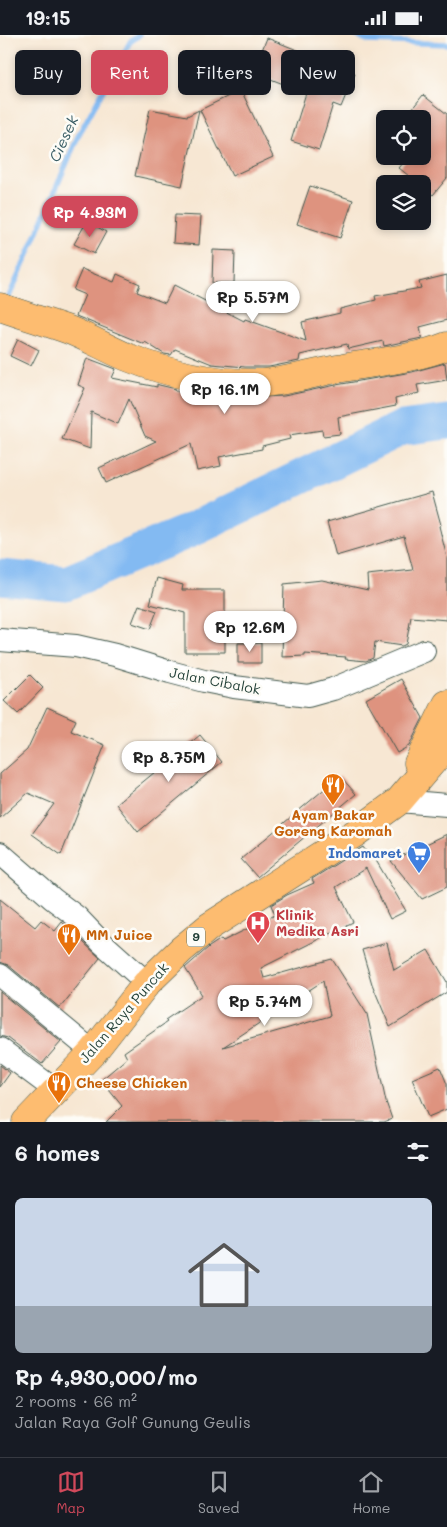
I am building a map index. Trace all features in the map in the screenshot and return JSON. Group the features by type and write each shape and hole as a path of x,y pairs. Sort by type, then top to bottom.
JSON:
{"main road":[{"path":"0,307 70,331 128,357 151,365 187,376 220,381 264,383 280,381 420,355 447,347"},
{"name":"Jalan Raya Puncak","path":"26,1122 93,1052 148,983 180,950 210,926 354,834 401,798 420,770 447,704"},
{"name":"Jalan Raya Puncak","path":"420,770 447,745"}],"street":[{"name":"Jalan Cibalok","path":"0,640 63,644 88,648 204,681 308,696 333,689 424,651"},
{"path":"401,798 446,805"},
{"path":"0,853 52,899 76,917 148,983"},
{"path":"0,975 93,1052"},
{"path":"0,1049 55,1090"}],"building":[{"path":"267,38 297,50 281,50 281,83 271,79 271,50 262,50"},
{"path":"231,95 243,95 273,157 232,176 200,110"},
{"path":"305,95 346,95 341,107 333,104 319,150 291,141"},
{"path":"423,95 447,114 447,178 433,195 431,194 431,175 408,175 399,168 402,165 431,165 431,110 411,110"},
{"path":"150,109 187,116 199,110 182,186 135,176"},
{"path":"310,186 353,200 340,238 297,224"},
{"path":"175,215 201,216 199,245 173,243"},
{"path":"87,221 106,232 94,254 74,244"},
{"path":"213,250 235,251 234,283 212,283"},
{"path":"82,269 114,282 117,274 140,284 137,292 165,303 174,285 244,321 245,319 306,341 302,322 340,313 340,309 376,300 375,296 421,288 419,282 447,275 447,320 420,327 422,338 384,346 383,341 348,349 347,344 300,355 299,361 269,367 212,364 175,349 171,355 164,354 145,342 144,344 76,316 85,295 73,290"},
{"path":"18,339 39,350 31,366 10,356"},
{"path":"87,358 116,369 112,378 157,387 157,384 176,389 175,391 243,398 284,396 412,372 445,363 447,380 417,385 419,393 395,399 396,406 338,417 340,434 323,436 322,430 289,435 290,439 262,446 262,449 219,457 221,466 197,471 191,444 106,483 99,468 156,441 145,436 129,399 118,424 91,412 90,449 62,439 85,388 78,385"},
{"path":"432,492 447,558 447,620 411,617 406,644 402,646 375,642 373,658 366,661 345,659 346,657 305,654 305,656 282,657 284,584 322,580 368,590 367,575 413,570 404,536 336,556 327,522"},
{"path":"157,578 183,585 182,590 225,590 225,652 185,652 185,613 150,604"},
{"path":"139,605 157,611 150,629 132,623"},
{"path":"238,643 261,643 261,663 238,663"},
{"path":"30,675 43,688 18,714 4,701"},
{"path":"401,679 423,718 409,746 397,753 366,699"},
{"path":"47,707 76,720 71,731 105,745 61,855 32,834 54,804 28,793 0,818 0,774 27,750"},
{"path":"200,735 222,762 138,832 116,804"},
{"path":"340,776 356,794 257,877 241,859"},
{"name":"Indomaret","path":"447,834 447,887 422,899 391,861"},
{"path":"363,847 368,854 371,852 406,911 390,919 366,868 336,887 353,922 261,968 264,978 332,959 367,1014 386,1102 392,1119 384,1122 106,1122 122,1106 101,1080 127,1058 124,1052 167,1022 165,1020 202,995 185,968 221,939 223,941 275,915 271,905 287,895 314,883 312,879","holes":["323,981 330,1016 223,1047"]},
{"path":"0,899 35,927 41,920 55,931 62,922 100,958 60,1008 8,965 0,962"},
{"path":"387,943 394,970 428,950 447,982 447,992 390,1027 372,984 362,950"},
{"path":"0,992 61,1042 42,1064 8,1038 0,1036"},
{"path":"0,1065 10,1073 0,1087"},
{"path":"440,1067 447,1084 447,1109 428,1117 412,1079"}],"waterway":[{"name":"Ciesek","path":"6,303 79,134 130,42 139,35"},
{"name":"Ciesek","path":"355,35 369,41 447,44"},
{"path":"0,577 66,583 196,528 402,428 447,422"}],"place":[{"name":"Ayam Bakar Goreng Karomah","path":"333,806"},
{"name":"Indomaret","path":"419,874"},
{"name":"Klinik Medika Asri","path":"258,944"},
{"name":"MM Juice","path":"69,956"},
{"name":"Cheese Chicken","path":"59,1104"}]}
